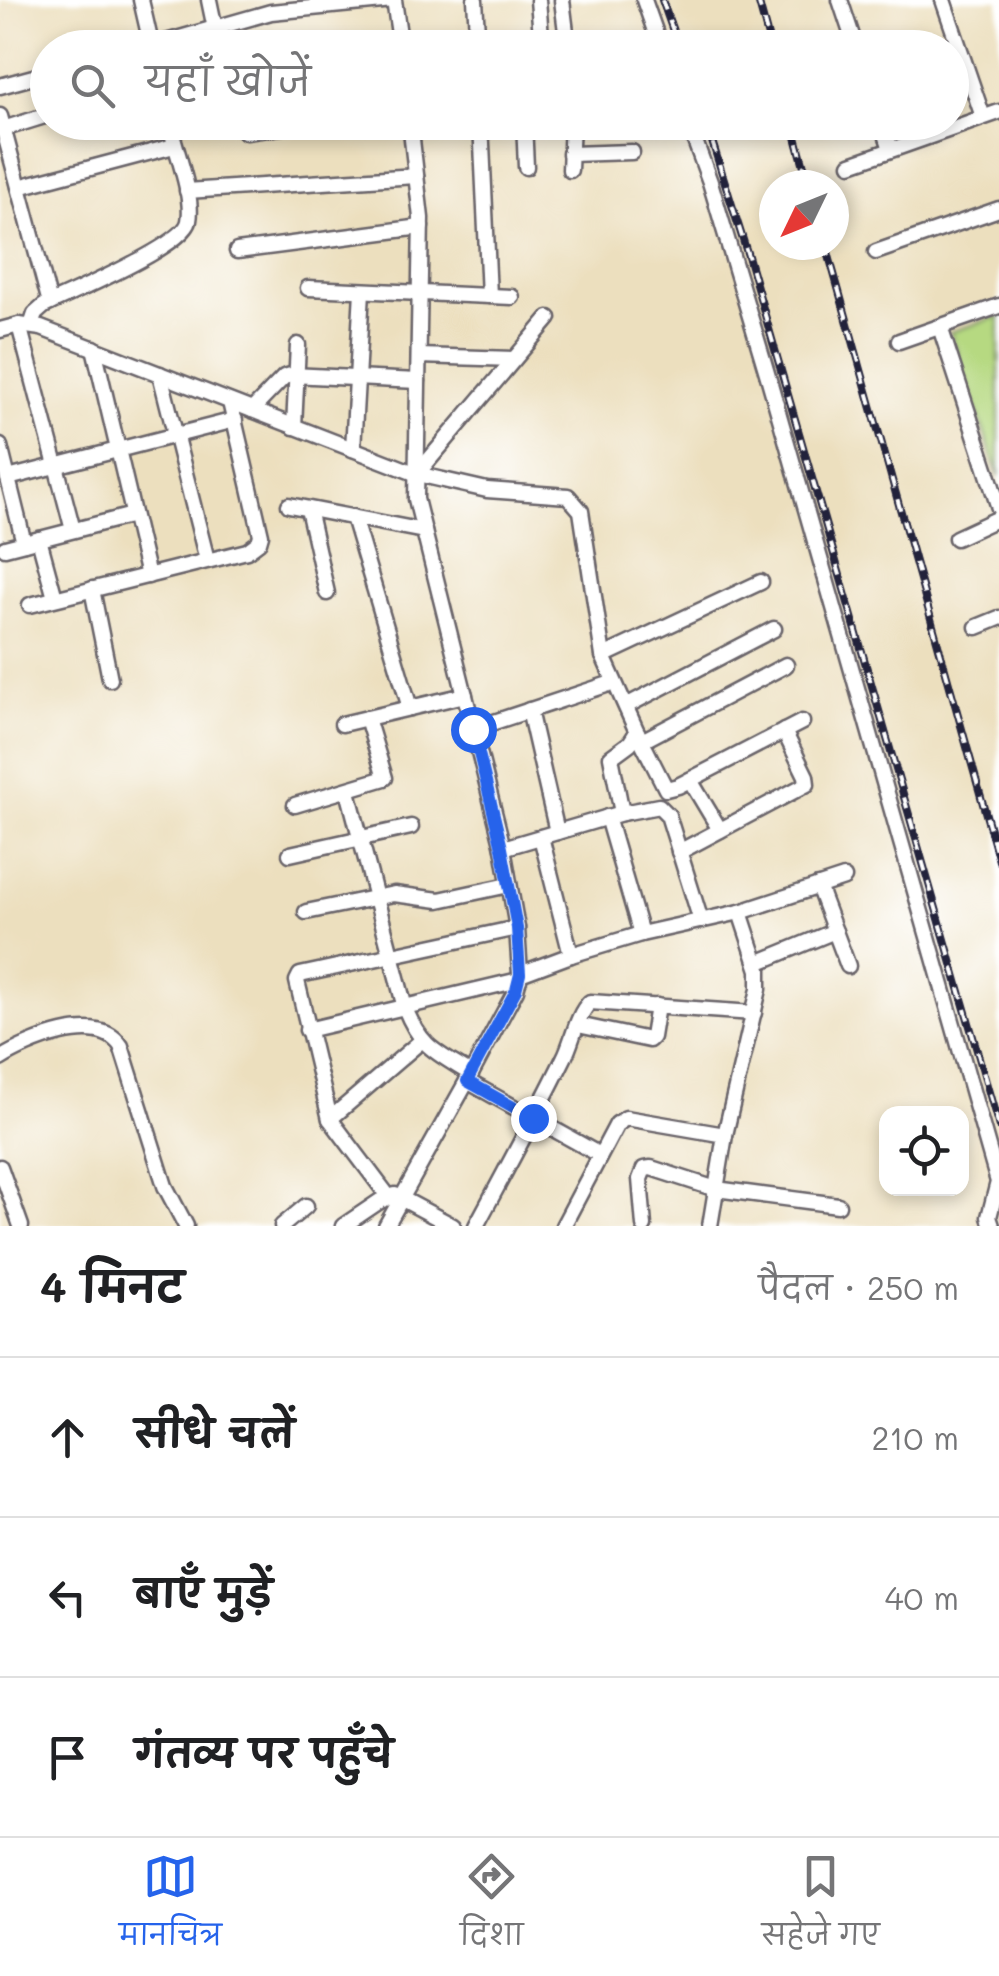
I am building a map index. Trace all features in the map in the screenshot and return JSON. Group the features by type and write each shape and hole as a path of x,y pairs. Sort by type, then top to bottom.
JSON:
{"street":[{"path":"141,0 148,30"},
{"path":"209,0 216,30 270,6 393,0 398,30"},
{"path":"475,0 477,30"},
{"path":"538,0 540,30"},
{"path":"562,0 566,30"},
{"path":"644,0 655,30"},
{"path":"840,0 850,30"},
{"path":"943,0 953,30"},
{"path":"0,86 30,78"},
{"path":"969,78 982,117"},
{"path":"969,122 999,112"},
{"path":"30,118 2,122 50,304"},
{"path":"25,325 50,304 158,251 181,234 189,222 187,191 173,140"},
{"path":"386,1226 395,1196 469,1078 520,977 517,928 502,848 416,499 421,227 412,140"},
{"path":"482,140 489,296"},
{"path":"525,140 526,166"},
{"path":"570,170 571,140"},
{"path":"695,140 769,380 998,1182 989,1217 992,1226"},
{"path":"888,140 891,149"},
{"path":"850,164 917,140"},
{"path":"19,187 174,146"},
{"path":"570,154 632,152"},
{"path":"187,191 416,176"},
{"path":"876,252 999,209"},
{"path":"237,251 421,227"},
{"path":"308,288 512,297"},
{"path":"353,450 362,291"},
{"path":"899,341 999,306"},
{"path":"417,474 549,318"},
{"path":"25,325 74,530"},
{"path":"0,330 25,325 94,348 417,474 487,490 568,496 581,511 603,656 666,789 802,722"},
{"path":"940,327 999,508"},
{"path":"294,426 298,345"},
{"path":"94,348 148,576"},
{"path":"419,356 514,359"},
{"path":"160,374 207,560"},
{"path":"252,410 284,377 418,382"},
{"path":"30,605 247,552 259,542 261,535 230,402"},
{"path":"8,478 235,420"},
{"path":"0,446 8,478 55,598"},
{"path":"288,505 424,531"},
{"path":"308,508 327,593"},
{"path":"5,548 133,515"},
{"path":"353,517 410,708"},
{"path":"956,538 999,518"},
{"path":"603,656 761,582"},
{"path":"92,590 110,680"},
{"path":"978,627 999,618"},
{"path":"626,706 774,629"},
{"path":"641,934 615,815 611,757 640,736 786,665"},
{"path":"473,729 612,682"},
{"path":"342,724 465,695"},
{"path":"529,710 557,832"},
{"path":"296,805 385,778 367,718"},
{"path":"679,852 806,784 806,776 784,731"},
{"path":"690,780 720,830"},
{"path":"348,791 405,1008 421,1041 469,1078 600,1156"},
{"path":"502,848 659,806 668,816 702,921"},
{"path":"290,854 411,828"},
{"path":"540,837 571,954"},
{"path":"307,1030 520,977 571,954 740,912 844,878"},
{"path":"306,912 376,896 403,894 439,900 509,886"},
{"path":"818,886 848,966"},
{"path":"710,1226 725,1135 758,989 757,963 740,912"},
{"path":"453,1226 395,1196 341,1138 330,1119 297,986 300,975 517,928"},
{"path":"757,963 835,932"},
{"path":"476,1226 590,1002 754,1013"},
{"path":"578,1026 643,1042 652,1037 658,1006"},
{"path":"0,1059 24,1044 50,1036 93,1030 111,1034 121,1046 165,1186 186,1226"},
{"path":"330,1119 421,1041"},
{"path":"563,1226 617,1124 626,1118 725,1135"},
{"path":"0,1166 21,1226"},
{"path":"644,1226 640,1179 644,1169 651,1168 716,1188 838,1205"},
{"path":"343,1226 395,1196"},
{"path":"282,1226 306,1206"}],"green space":[{"path":"999,316 999,477 950,332"}],"railway":[{"path":"662,0 673,30"},
{"path":"758,0 766,30"},
{"path":"712,140 999,1127"},
{"path":"797,140 805,170"},
{"path":"830,260 999,861"}],"route":[{"path":"473,729 502,848 517,928 520,974 516,990 467,1081 533,1118"}]}
